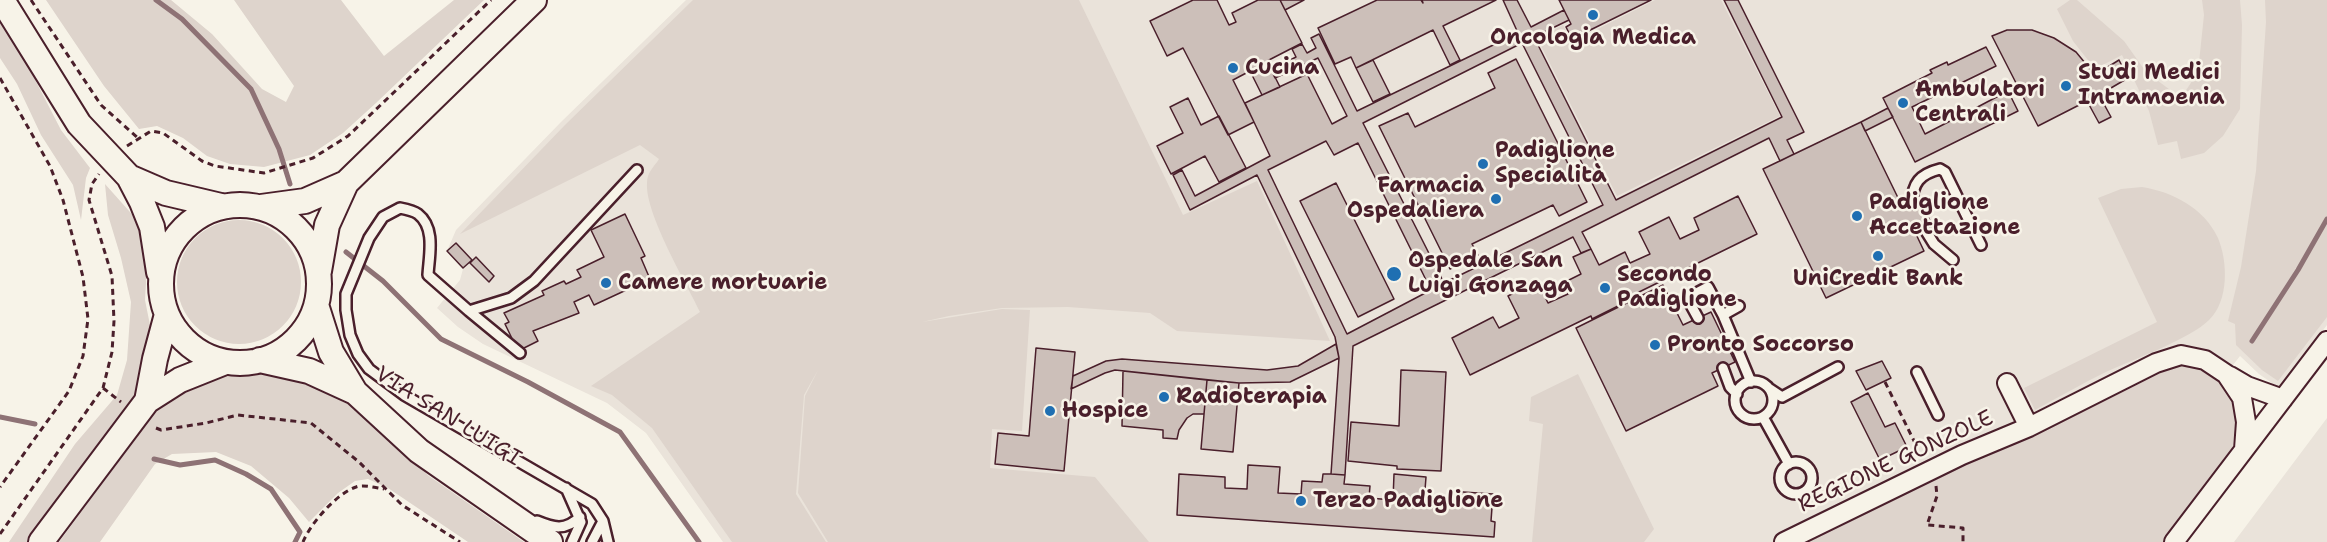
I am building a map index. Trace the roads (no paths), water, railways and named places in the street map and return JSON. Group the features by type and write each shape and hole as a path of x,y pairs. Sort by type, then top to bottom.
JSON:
{"street":[{"path":"2,0 79,124 129,177 152,227 160,274 160,296 166,318 183,341 204,355 225,362 260,360 294,343 308,327 317,308 319,272 327,225 346,183"},
{"path":"129,177 166,193 221,206 241,204 261,207 305,201 346,183 534,0"},
{"path":"160,274 167,251 184,228 221,206"},
{"path":"261,207 290,223 308,242 319,272"},
{"name":"VIA SAN LUIGI","path":"317,308 331,352 355,392 419,451 550,542"},
{"path":"41,542 136,403 155,359 166,318"},
{"path":"2175,542 2327,341"},
{"name":"REGIONE GONZOLE","path":"1784,542 1962,455 2029,427 2156,363 2181,356 2205,360 2247,386 2283,399"},
{"name":"VIA SAN LUIGI","path":"260,360 309,371 355,392"},
{"path":"136,403 180,380 225,362"},
{"name":"REGIONE GONZOLE","path":"2226,374 2242,398 2246,422 2244,449"},
{"name":"REGIONE GONZOLE","path":"2007,383 2029,427"}],"lane":[{"path":"1912,204 1912,190 1916,180 1929,172 1940,169 1945,172 1981,245"},
{"path":"469,311 511,298 534,281 636,170"},
{"name":"VIA SAN LUIGI","path":"469,311 428,275 430,237 427,224 417,213 400,208 383,217 369,238 346,294 345,310 358,354 369,369 404,396 592,504 603,521 608,542"},
{"path":"1924,228 1934,244 1953,260"},
{"path":"1698,318 1688,298 1708,287 1723,315 1751,382"},
{"path":"1723,315 1739,306"},
{"path":"469,311 520,353"},
{"path":"1769,388 1773,404 1768,414 1750,419 1739,412 1736,406 1737,394 1745,384 1751,382 1764,384 1782,397 1839,367"},
{"path":"1723,368 1730,387 1737,394"},
{"path":"1917,372 1938,415"},
{"path":"1763,417 1789,464"},
{"name":"VIA SAN LUIGI","path":"419,451 530,518 555,528 566,527 580,517"},
{"path":"566,488 581,522 572,542"},
{"path":"592,542 603,521"}],"waterway":[{"path":"156,0 182,19 251,89 279,149 290,184"},
{"path":"2252,341 2298,270 2327,219"},
{"path":"346,252 383,281 441,339 528,382 620,432 699,542"},
{"path":"0,417 35,424"},
{"path":"154,459 180,465 215,460 246,474 271,489 300,532 295,542"}],"place":[{"name":"Oncologia Medica","path":"1593,15"},
{"name":"Cucina","path":"1233,68"},
{"name":"Studi Medici Intramoenia","path":"2066,86"},
{"name":"Ambulatori Centrali","path":"1903,103"},
{"name":"Padiglione Specialità","path":"1483,164"},
{"name":"Farmacia Ospedaliera","path":"1496,199"},
{"name":"Padiglione Accettazione","path":"1857,216"},
{"name":"UniCredit Bank","path":"1878,256"},
{"name":"Ospedale San Luigi Gonzaga","path":"1394,274"},
{"name":"Camere mortuarie","path":"606,283"},
{"name":"Secondo Padiglione","path":"1605,288"},
{"name":"Pronto Soccorso","path":"1655,345"},
{"name":"Radioterapia","path":"1164,397"},
{"name":"Hospice","path":"1050,411"},
{"name":"Terzo Padiglione","path":"1301,501"}]}
